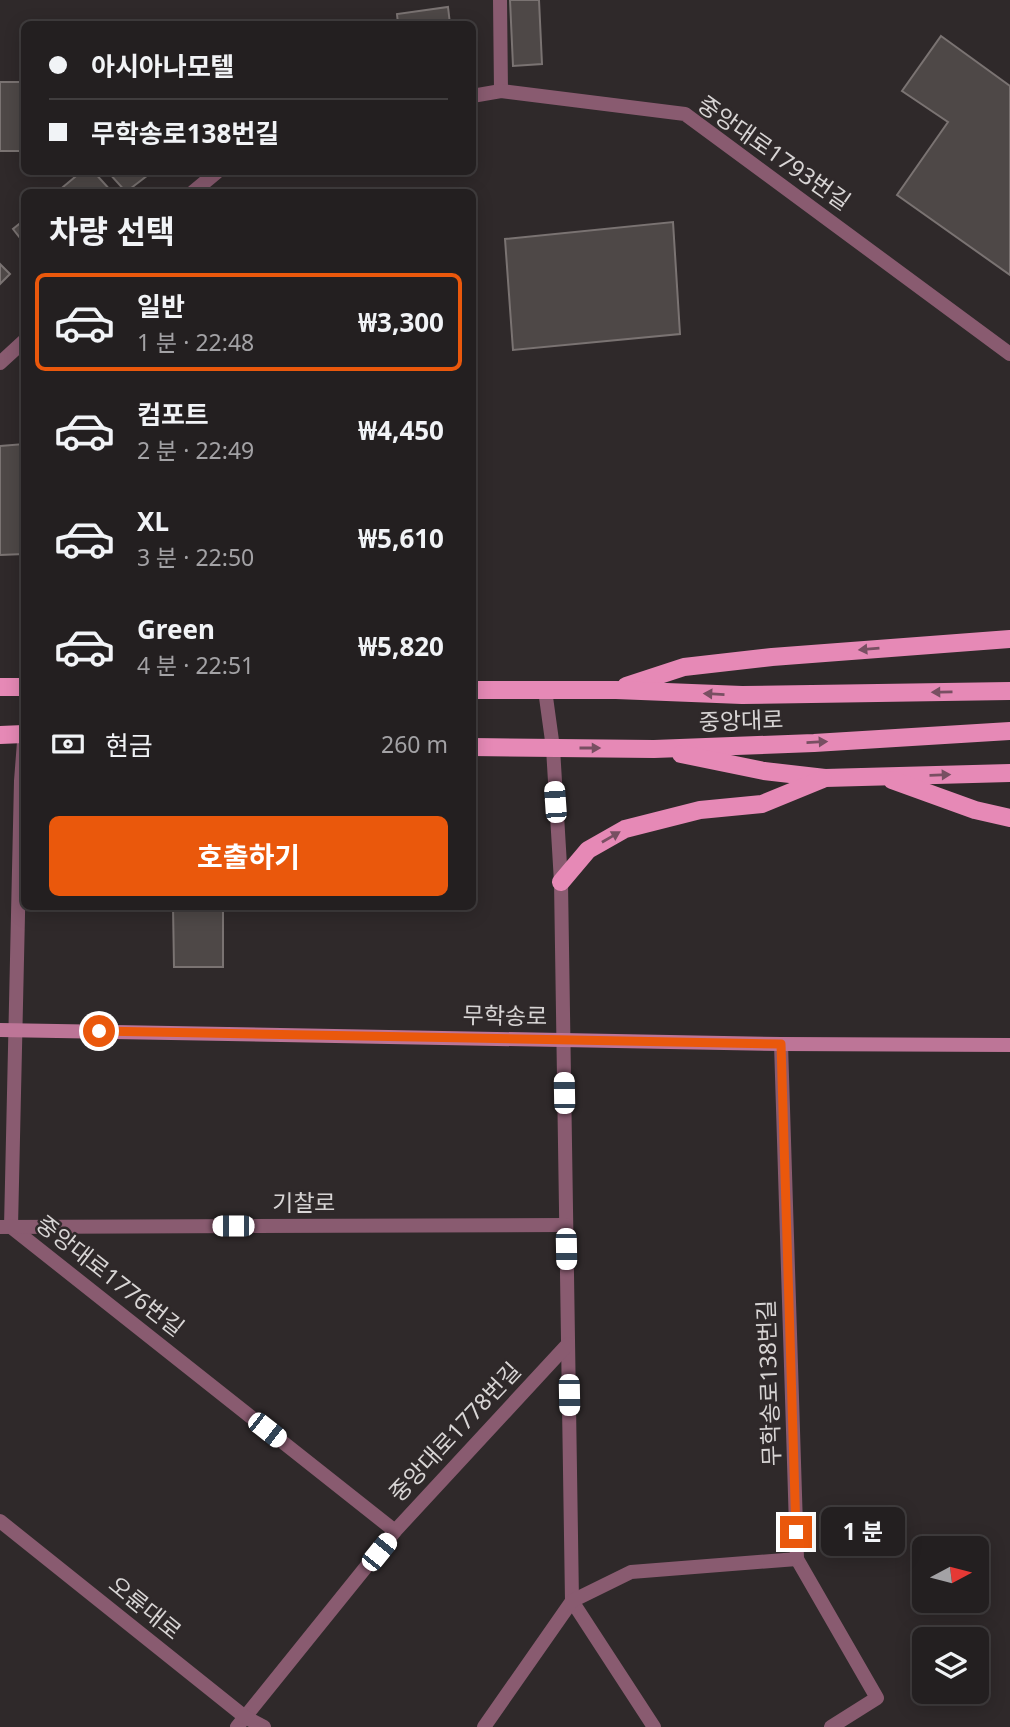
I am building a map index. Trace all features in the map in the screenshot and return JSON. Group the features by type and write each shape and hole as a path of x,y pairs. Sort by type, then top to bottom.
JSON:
{"main road":[{"path":"616,690 684,667 772,657 1010,639"},
{"path":"0,687 21,687"},
{"name":"중앙대로","path":"476,690 616,690 742,695 1010,691"},
{"name":"중앙대로","path":"476,747 654,748 814,743 1010,731"},
{"path":"0,735 21,734"},
{"path":"654,748 764,771 825,778 1010,773"},
{"path":"882,777 975,810 1010,818"},
{"path":"561,882 588,850 625,829 700,810 762,804 825,778"},
{"name":"무학송로","path":"0,1030 781,1044 1010,1045"}],"street":[{"path":"500,0 501,91"},
{"name":"중앙대로1793번길","path":"476,95 501,91 685,114 1010,354"},
{"path":"197,189 213,175"},
{"path":"0,363 21,344"},
{"path":"545,690 553,748 561,882 572,1601 654,1727"},
{"name":"중앙대로1776번길","path":"21,781 17,1030 6,1227 395,1531"},
{"name":"무학송로138번길","path":"781,1044 797,1559 877,1698 831,1727"},
{"name":"기찰로","path":"6,1227 566,1226"},
{"name":"중앙대로1778번길","path":"241,1722 395,1531 568,1344"},
{"name":"오륜대로","path":"0,1521 241,1722 264,1727"},
{"path":"484,1727 572,1601 631,1573 797,1559"}],"building":[{"path":"510,0 539,0 542,64 513,66"},
{"path":"448,7 450,21 398,21 397,14"},
{"path":"941,36 1010,86 1010,275 897,195 948,122 902,91"},
{"path":"0,82 21,82 21,151 0,151"},
{"path":"77,175 97,175 109,189 61,189"},
{"path":"111,175 148,175 130,189 123,189"},
{"path":"21,222 21,239 13,229"},
{"path":"673,222 680,334 513,350 505,239"},
{"path":"0,264 10,274 0,284"},
{"path":"21,444 21,554 0,555 0,446"},
{"path":"173,910 223,910 223,967 174,967"}],"route":[{"path":"99,1031 781,1044 796,1532"}]}
